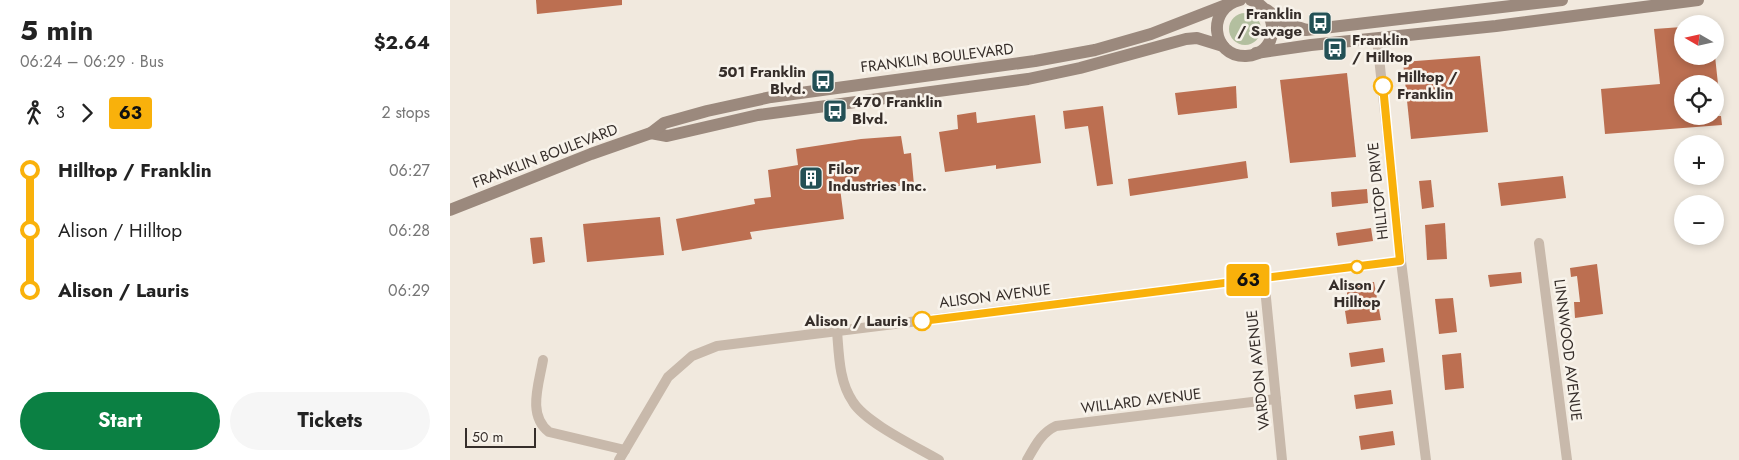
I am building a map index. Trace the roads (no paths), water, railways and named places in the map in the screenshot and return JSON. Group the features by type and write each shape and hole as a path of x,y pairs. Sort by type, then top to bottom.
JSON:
{"main road":[{"path":"1250,0 1265,6 1283,22 1306,30 1562,0"},
{"path":"1256,53 1698,0"},
{"path":"1223,46 1216,29 1217,20 1228,2"},
{"name":"FRANKLIN BOULEVARD","path":"450,210 591,154 651,133 664,123 771,97 1035,62 1094,50 1151,34 1208,12 1228,2"},
{"path":"1256,53 1264,48 1272,33 1272,24 1265,6"},
{"name":"FRANKLIN BOULEVARD","path":"651,133 668,136 758,115 1028,79 1080,68 1186,39 1197,38 1223,46 1238,55 1256,53"}],"street":[{"name":"HILLTOP DRIVE","path":"1378,39 1400,261 1426,460"},
{"name":"LINNWOOD AVENUE","path":"1539,243 1567,460"},
{"name":"ALISON AVENUE","path":"619,460 668,377 692,356 717,346 1400,261"},
{"name":"VARDON AVENUE","path":"1264,278 1282,460"},
{"path":"837,331 839,368 853,402 869,418 939,460"},
{"path":"543,360 536,408 542,426 550,432 625,450"},
{"name":"WILLARD AVENUE","path":"1027,460 1040,438 1047,430 1056,426 1276,399"}],"place":[{"name":"Franklin / Savage","path":"1320,23"},
{"name":"Franklin / Hilltop","path":"1335,49"},
{"name":"501 Franklin Blvd.","path":"823,81"},
{"name":"Hilltop / Franklin","path":"1383,86"},
{"name":"470 Franklin Blvd.","path":"835,111"},
{"name":"Filor Industries Inc.","path":"811,178"},
{"name":"Alison / Hilltop","path":"1357,267"},
{"name":"Alison / Lauris","path":"922,321"}]}
